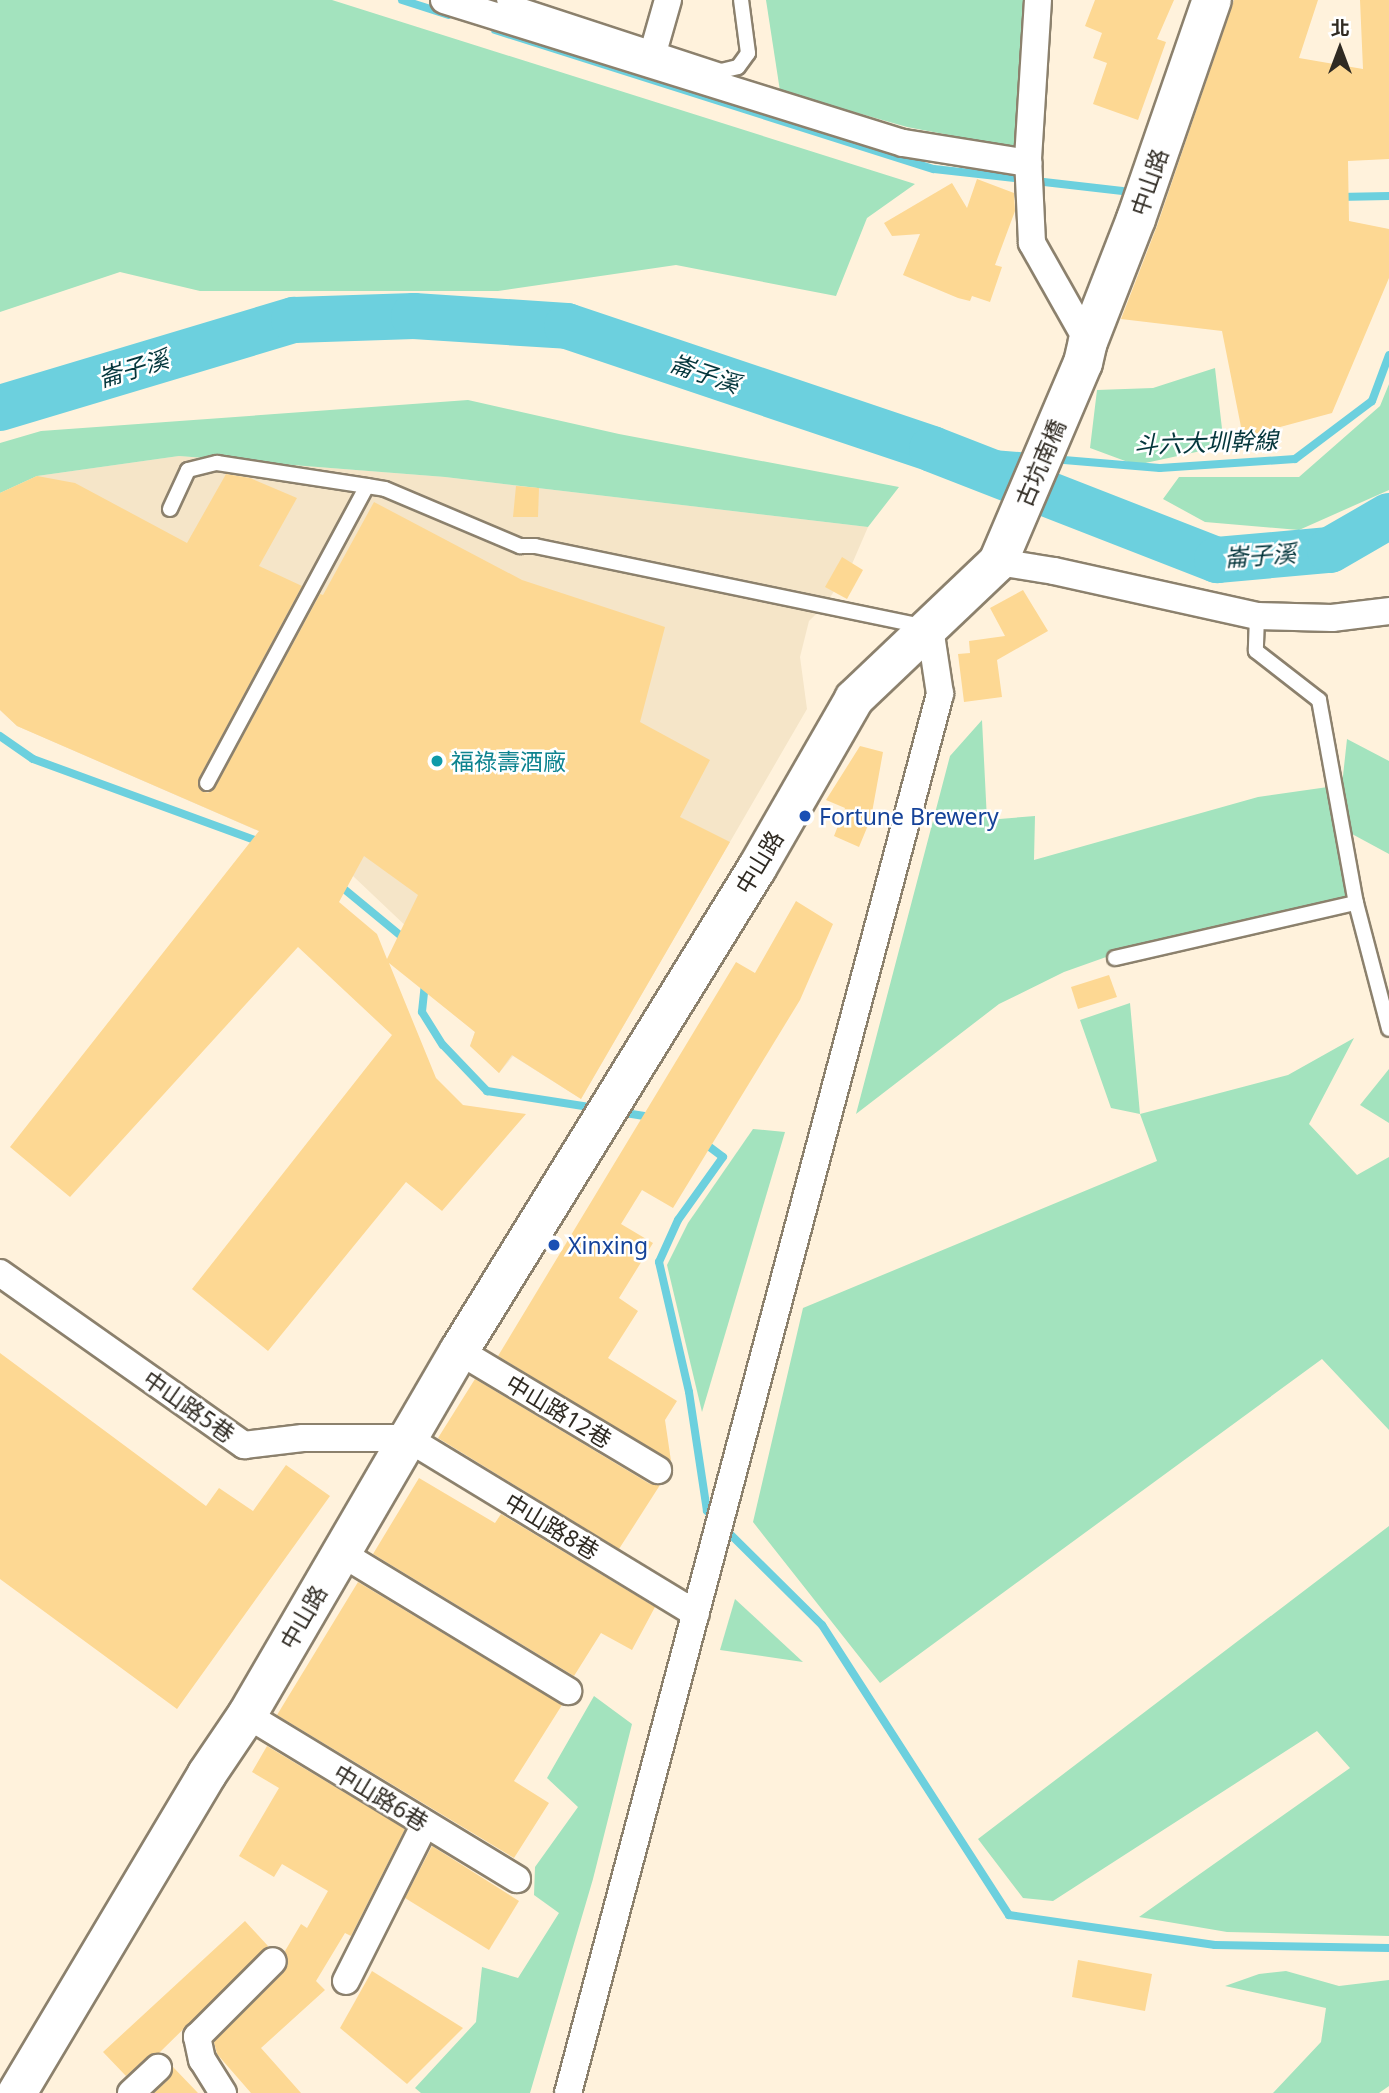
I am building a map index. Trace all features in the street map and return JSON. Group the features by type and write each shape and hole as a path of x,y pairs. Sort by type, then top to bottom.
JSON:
{"main road":[{"name":"中山路","path":"1086,352 1213,0"},
{"name":"古坑南橋","path":"998,562 1086,352"},
{"name":"中山路","path":"18,2093 207,1774 247,1715 407,1438 757,868 854,699 998,562"}],"street":[{"path":"444,0 903,143 1028,163"},
{"path":"654,49 668,0"},
{"path":"1038,0 1028,163 1031,243 1086,352"},
{"path":"998,562 1054,571 1257,616 1332,618 1389,611"},
{"path":"568,2093 940,694 930,628"},
{"name":"中山路5巷","path":"0,1273 244,1445 303,1438 407,1438"},
{"name":"中山路12巷","path":"459,1352 659,1470"},
{"name":"中山路8巷","path":"407,1438 696,1614"},
{"path":"341,1553 568,1691"},
{"name":"中山路6巷","path":"247,1715 517,1879"},
{"path":"346,1981 425,1824"},
{"path":"223,2093 202,2060 197,2036 273,1961"},
{"path":"131,2093 158,2068"}],"lane":[{"path":"504,0 721,71 738,67 748,53 741,0"},
{"path":"170,509 188,470 217,463 367,486 385,489 520,546 535,546 930,628"},
{"path":"207,783 367,486"},
{"path":"1257,616 1256,650 1319,700 1356,903 1389,1029"},
{"path":"1115,958 1356,903"}],"shaded area":[{"name":"福祿壽酒廠","path":"179,456 445,477 868,527 852,564 825,605 809,621 800,657 807,709 581,1099 513,1056 499,1073 470,1046 475,1032 432,997 448,966 353,876 316,856 17,726 0,710 0,493 37,476"}],"green space":[{"path":"0,0 332,0 915,184 867,218 836,296 676,265 498,291 200,291 120,272 0,312"},
{"path":"766,0 1025,0 1017,148 907,127 780,91"},
{"path":"1215,368 1224,446 1136,465 1090,448 1097,390 1153,388"},
{"path":"1389,384 1389,490 1299,530 1205,522 1163,499 1179,477 1299,477 1380,406"},
{"path":"468,400 619,434 899,487 868,527 445,477 179,456 37,476 0,493 0,443 41,431"},
{"path":"982,720 987,820 1035,816 1034,860 1258,797 1342,785 1347,739 1389,761 1389,854 1352,834 1339,845 1356,897 1154,940 1064,972 999,1004 856,1114 950,756"},
{"path":"1130,1003 1140,1114 1111,1108 1080,1020"},
{"path":"1354,1038 1309,1124 1357,1175 1389,1157 1389,1430 1322,1359 880,1683 753,1522 803,1308 1157,1161 1140,1114 1288,1075"},
{"path":"1389,1069 1389,1123 1360,1105"},
{"path":"753,1129 785,1132 702,1412 667,1265 688,1223"},
{"path":"1389,1526 1389,1936 1227,1932 1139,1917 1350,1768 1317,1731 1053,1901 1023,1898 978,1839"},
{"path":"735,1599 803,1662 720,1650"},
{"path":"594,1696 632,1724 593,1879 530,2093 421,2093 415,2088 476,2022 482,1967 518,1978 559,1913 534,1895 535,1867 578,1807 547,1778"},
{"path":"1286,1971 1339,1986 1389,1980 1389,2086 1379,2093 1273,2093 1321,2042 1326,2008 1225,1986 1259,1974"}],"building":[{"path":"1095,0 1174,0 1157,39 1166,42 1138,120 1093,104 1107,63 1093,58 1102,33 1085,26"},
{"path":"1234,0 1318,0 1299,58 1363,69 1360,0 1389,0 1389,159 1348,161 1349,221 1389,229 1389,278 1332,413 1243,437 1222,331 1121,319 1157,226"},
{"path":"977,179 1014,193 1015,211 995,265 1002,267 990,302 972,296 970,301 958,298 903,275 920,234 892,236 884,223 952,183 967,208"},
{"name":"福祿壽酒廠","path":"226,474 250,478 297,498 259,566 302,586 199,778 202,791 208,793 215,788 320,594 323,595 374,502 522,580 665,627 640,722 710,760 680,817 730,842 581,1099 512,1055 499,1073 470,1046 475,1032 389,963 436,1078 463,1105 526,1114 442,1211 406,1182 268,1351 192,1289 392,1035 298,947 70,1197 10,1147 259,831 17,726 0,710 0,493 37,476 75,483 187,543","holes":["364,856 418,895 387,959 377,934 339,902"]},
{"path":"516,486 539,488 538,517 513,517"},
{"path":"842,557 863,570 847,599 825,587"},
{"path":"1023,590 1048,631 997,660 1002,697 964,702 958,654 970,653 969,641 1005,636 990,608"},
{"path":"860,746 883,752 871,818 859,847 834,836 845,808 826,800"},
{"path":"796,901 833,924 800,1000 673,1208 642,1190 621,1224 653,1243 619,1298 638,1311 608,1358 677,1401 665,1420 671,1461 498,1356 736,962 755,973"},
{"path":"1109,975 1117,997 1078,1009 1071,987"},
{"path":"0,1353 206,1506 219,1488 253,1511 286,1465 330,1496 177,1709 0,1579"},
{"path":"475,1379 650,1484 660,1485 619,1549 438,1438"},
{"path":"419,1478 495,1523 501,1514 655,1607 632,1650 601,1633 574,1676 373,1554"},
{"path":"358,1582 562,1705 514,1781 549,1803 514,1858 277,1715"},
{"path":"267,1746 405,1829 351,1936 345,1933 316,1981 325,1990 261,2048 301,2093 251,2093 217,2054 214,2042 284,1972 288,1964 285,1951 301,1924 307,1928 328,1891 282,1864 274,1877 239,1856 279,1788 252,1772"},
{"path":"432,1846 519,1901 489,1950 405,1898"},
{"path":"245,1921 268,1946 159,2053 148,2056 126,2076 103,2052"},
{"path":"1078,1960 1152,1974 1145,2011 1072,1997"},
{"path":"372,1971 463,2028 407,2084 340,2028"},
{"path":"173,2067 198,2093 154,2093 169,2079"}],"waterway":[{"path":"402,0 449,15"},
{"path":"495,30 934,169 1014,178"},
{"path":"1044,182 1122,191"},
{"path":"1338,197 1389,196"},
{"name":"崙子溪","path":"0,408 294,320 414,316 567,326 932,449 1217,560 1330,550 1389,516"},
{"name":"斗六大圳幹線","path":"1052,459 1160,468 1295,459 1372,401 1389,355"},
{"name":"斗六大圳幹線","path":"932,449 1032,457"},
{"path":"0,736 33,759 263,843"},
{"path":"338,884 406,940"},
{"path":"425,983 422,1012 443,1045 487,1091 596,1108"},
{"path":"619,1112 651,1117"},
{"path":"703,1142 723,1157 678,1220 659,1262 689,1392 707,1511 715,1519"},
{"path":"724,1528 822,1625 1009,1915 1215,1945 1389,1948"}],"place":[{"name":"福祿壽酒廠","path":"437,761"},
{"name":"Fortune Brewery","path":"805,816"},
{"name":"Xinxing","path":"554,1245"}]}
